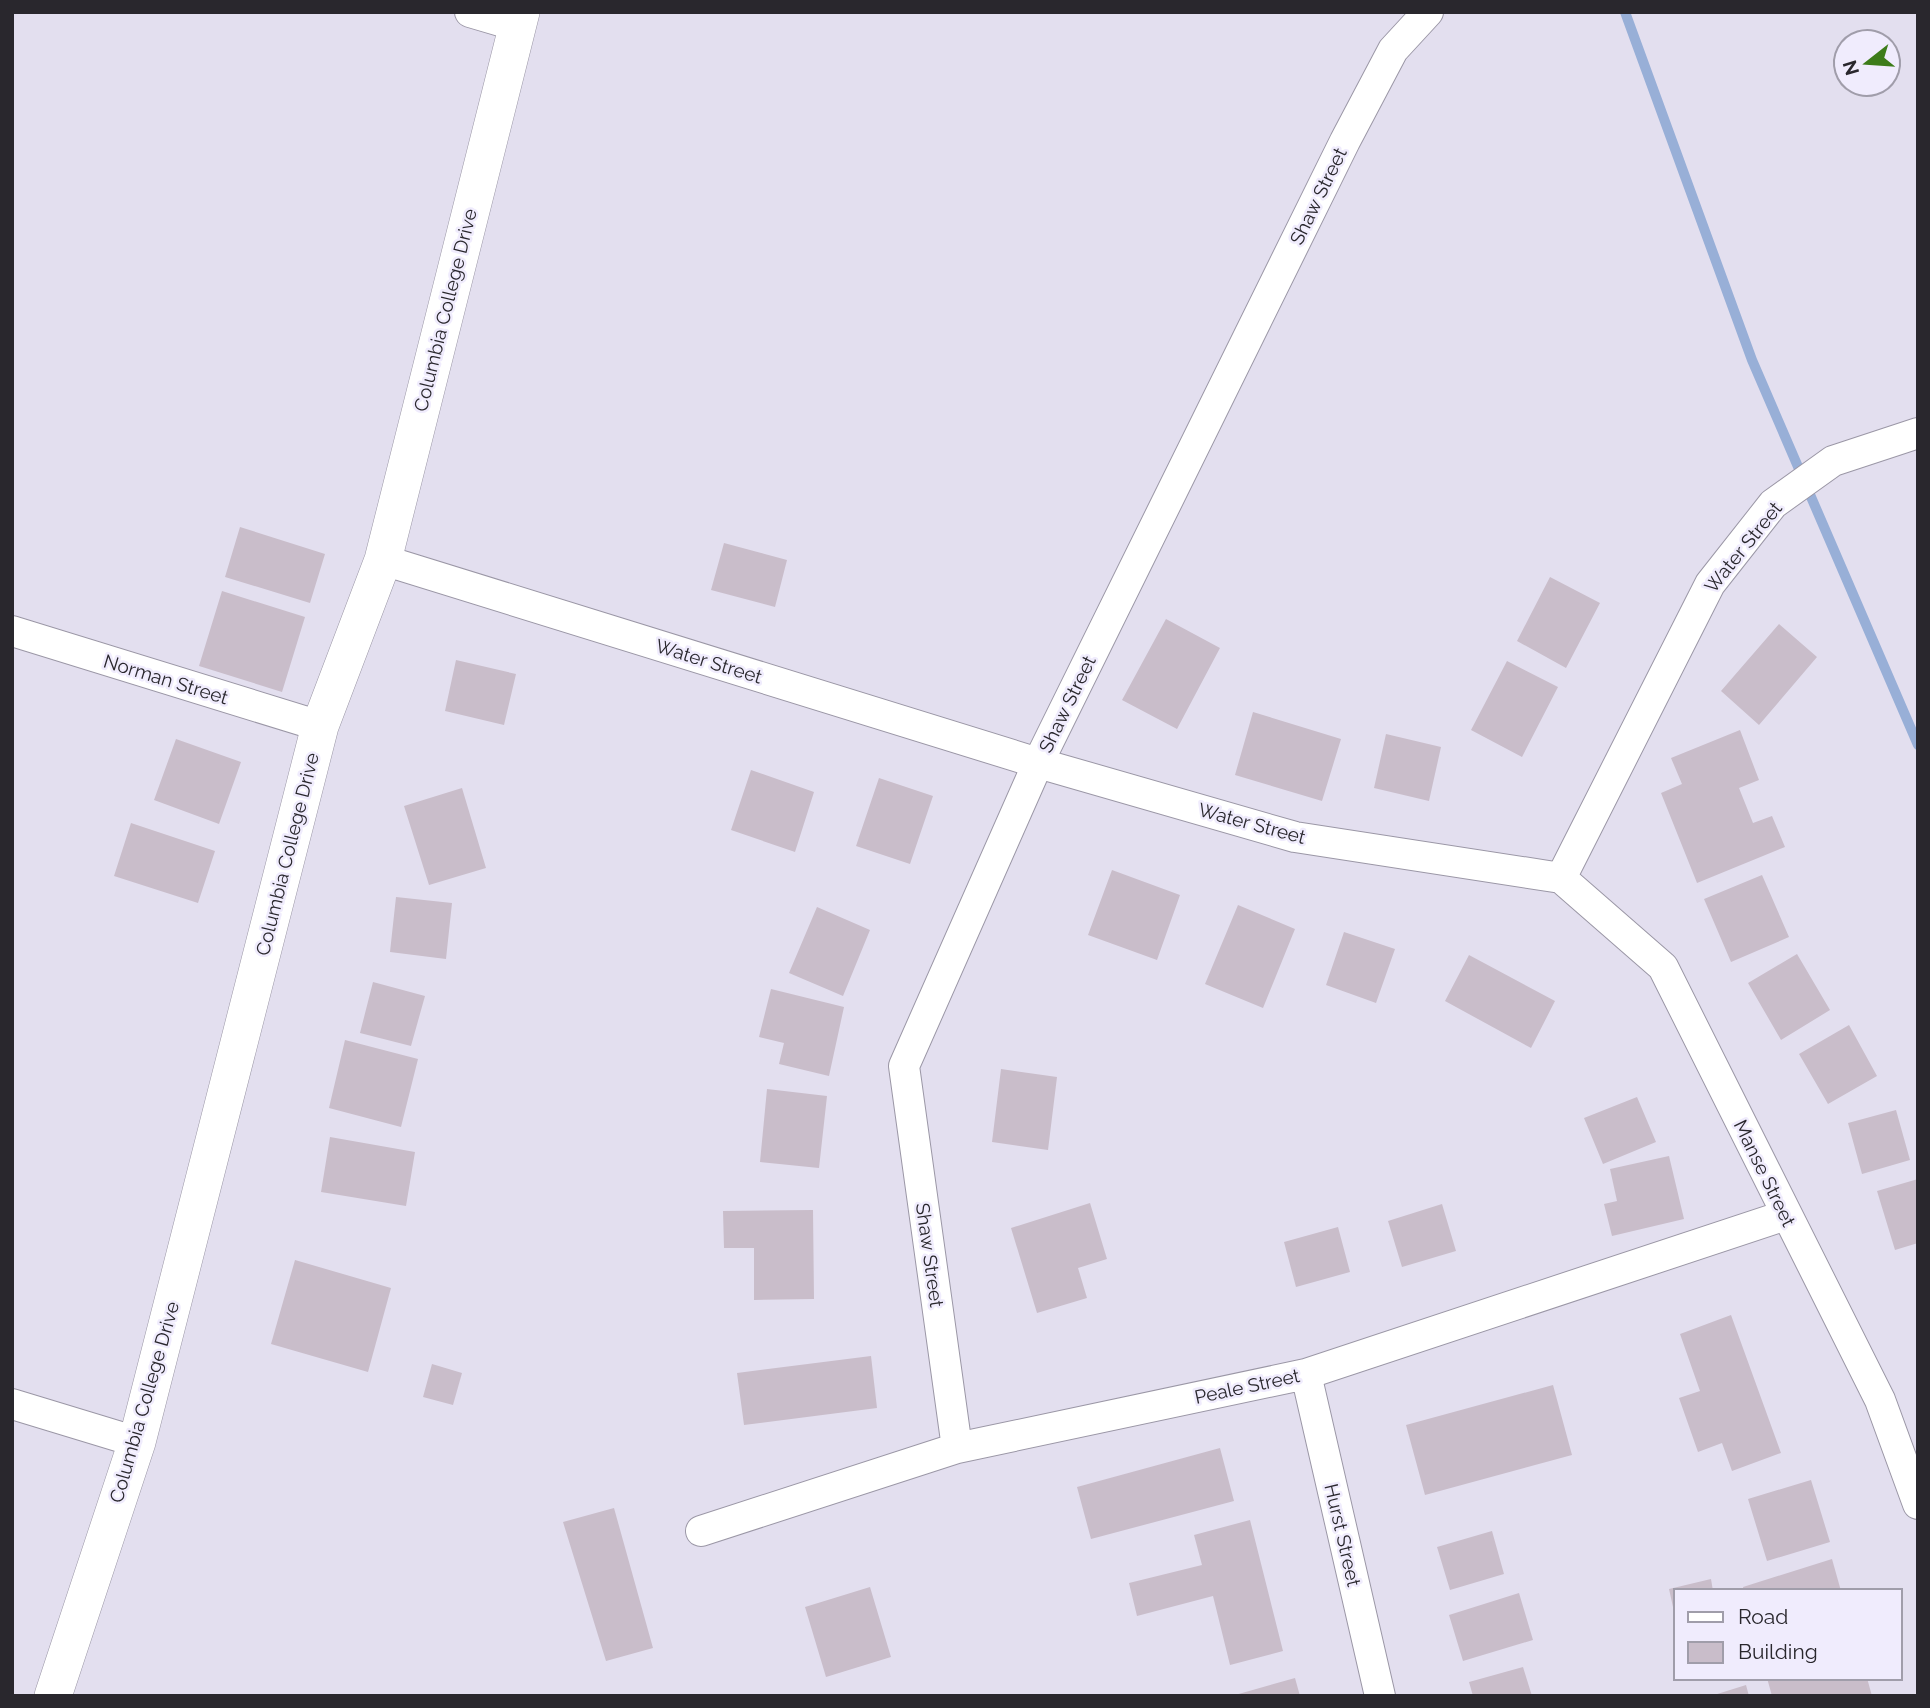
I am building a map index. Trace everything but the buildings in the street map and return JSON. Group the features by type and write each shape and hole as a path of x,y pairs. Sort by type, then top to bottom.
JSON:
{"street":[{"path":"470,12 519,19"},
{"name":"Shaw Street","path":"957,1448 904,1066 1038,763 1345,141 1392,50 1428,12"},
{"name":"Columbia College Drive","path":"53,1696 136,1443 320,726 383,559 519,19"},
{"name":"Water Street","path":"383,559 1038,763 1295,837 1560,878 1710,584 1773,504 1833,461 1918,433"},
{"name":"Norman Street","path":"12,631 320,726"},
{"name":"Manse Street","path":"1560,878 1663,967 1880,1401 1918,1504"},
{"name":"Peale Street","path":"701,1531 957,1448 1306,1374 1786,1215"},
{"name":"Hurst Street","path":"1306,1374 1380,1696"},
{"path":"12,1404 136,1443"}],"waterway":[{"path":"1625,12 1752,360 1918,745"}]}
